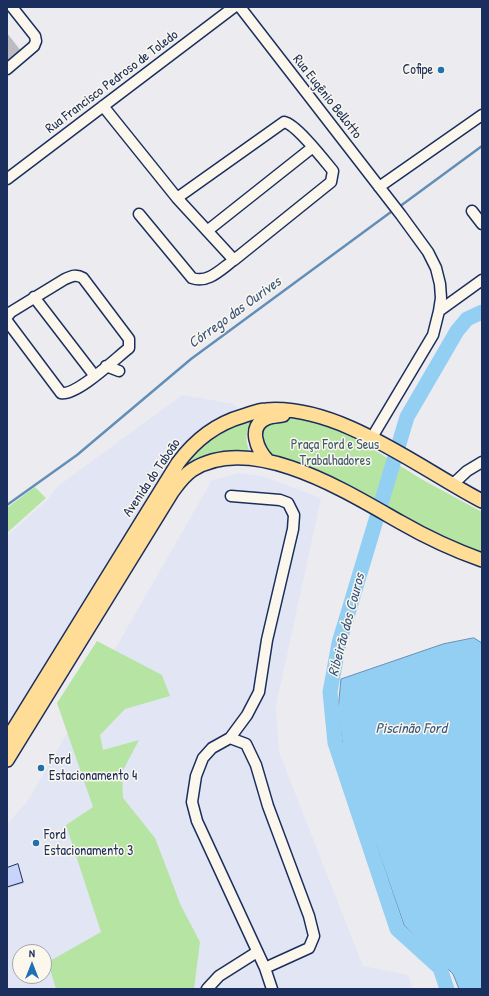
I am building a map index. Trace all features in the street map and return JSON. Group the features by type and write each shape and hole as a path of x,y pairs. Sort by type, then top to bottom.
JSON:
{"main road":[{"name":"Avenida do Taboão","path":"7,740 178,463 189,448 206,433 229,420 257,417 267,418 302,412 338,422 375,441"},
{"path":"257,417 256,439 259,450 268,461"},
{"path":"375,441 482,501"},
{"name":"Avenida do Taboão","path":"7,760 182,479 192,470 216,461 242,459 268,461 294,469 358,497 400,522 459,551 482,560"}],"street":[{"path":"7,69 34,46 36,41 35,36 12,7"},
{"name":"Rua Francisco Pedroso de Toledo","path":"7,179 234,7"},
{"name":"Rua Eugênio Bellotto","path":"240,7 392,204 428,252 436,268 440,284 439,311 433,335 375,441"},
{"path":"103,106 177,198 234,260"},
{"path":"379,187 482,115"},
{"path":"139,214 192,278 199,281 207,279 234,260 331,182 333,171 314,147 290,124 284,122 177,198"},
{"path":"207,231 314,147"},
{"path":"472,211 482,224"},
{"path":"7,317 11,312 34,297 65,278 74,275 83,278 130,342 129,348 70,393 61,394 7,321"},
{"path":"439,311 482,280"},
{"path":"34,297 94,375"},
{"path":"106,366 119,371"},
{"path":"452,485 467,471 482,462"},
{"path":"230,496 280,500 288,503 294,515 293,529 267,640 259,692 247,715 230,738 212,748 203,758 196,776 192,802 196,821 265,968 272,989"},
{"path":"230,738 246,744 256,765 268,806 303,896 314,936 309,948 265,968"},
{"path":"207,989 219,976 257,952"}],"shaded area":[{"path":"182,395 234,404 238,408 194,436 178,451 7,735 7,536 46,501 58,486"},
{"path":"240,473 265,477 321,498 276,706 279,752 363,966 408,975 413,989 7,989 7,824 29,799 212,480"}],"green space":[{"name":"Praça Ford e Seus Trabalhadores","path":"288,417 310,418 345,432 423,480 482,512 482,554 427,528 338,480 267,452 259,434 261,430 271,422"},
{"name":"Praça Ford e Seus Trabalhadores","path":"256,418 249,427 246,436 252,457 173,478 178,469 219,429"},
{"path":"35,487 46,498 7,533 7,508"},
{"path":"97,641 162,675 170,696 125,709 100,735 103,750 139,740 122,772 123,798 155,838 181,906 200,942 194,989 56,989 52,976 52,960 101,932 66,825 93,807 57,703"}],"water":[{"name":"Piscinão Ford","path":"474,638 482,643 482,989 459,989 453,974 404,925 343,750 338,710 341,679 443,644"}],"building":[{"path":"18,864 23,882 7,887 7,868"}],"waterway":[{"name":"Córrego das Ourives","path":"399,207 482,146"},
{"name":"Córrego das Ourives","path":"7,505 77,455 191,359 395,209"},
{"name":"Ribeirão dos Couros","path":"447,989 440,968 397,929 335,743 330,692 339,643 407,417 457,331 467,319 482,312"}],"place":[{"name":"Cofipe","path":"441,70"},
{"name":"Ford Estacionamento 4","path":"41,768"},
{"name":"Ford Estacionamento 3","path":"36,843"}]}
